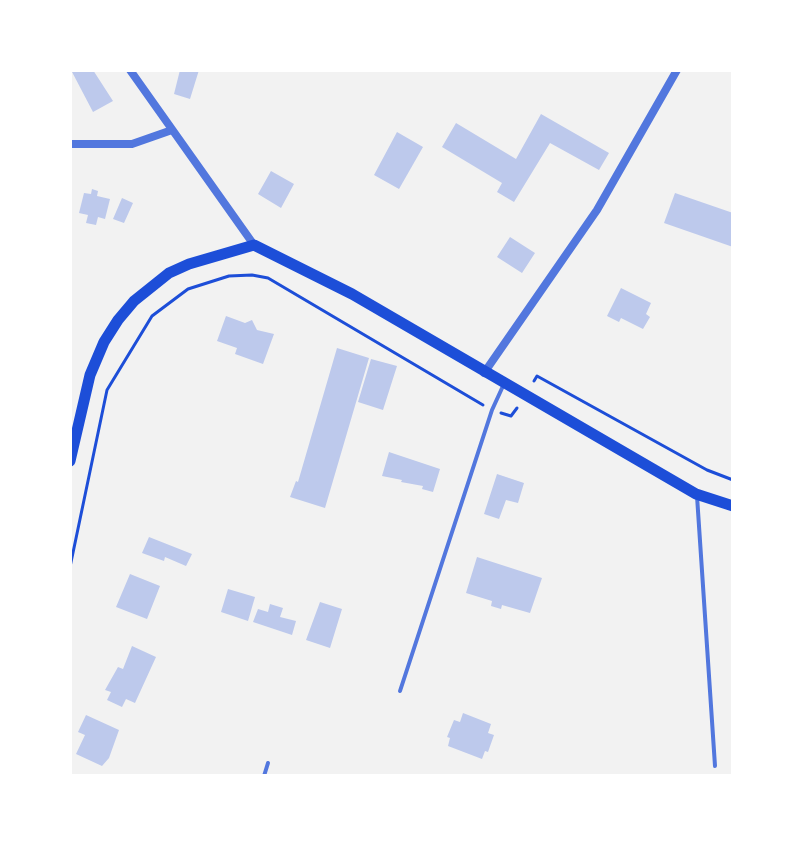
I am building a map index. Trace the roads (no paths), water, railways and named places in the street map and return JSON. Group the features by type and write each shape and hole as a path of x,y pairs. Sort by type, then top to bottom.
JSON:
{"main road":[{"path":"70,461 90,375 104,342 126,310 150,286 169,273 254,245 352,294 696,494 733,506"}],"street":[{"path":"130,70 254,245"},
{"path":"484,373 597,210 677,70"},
{"path":"70,144 132,144 172,130"}],"lane":[{"path":"400,691 492,410 504,384"},
{"path":"696,494 715,766"},
{"path":"264,776 268,763"}]}
